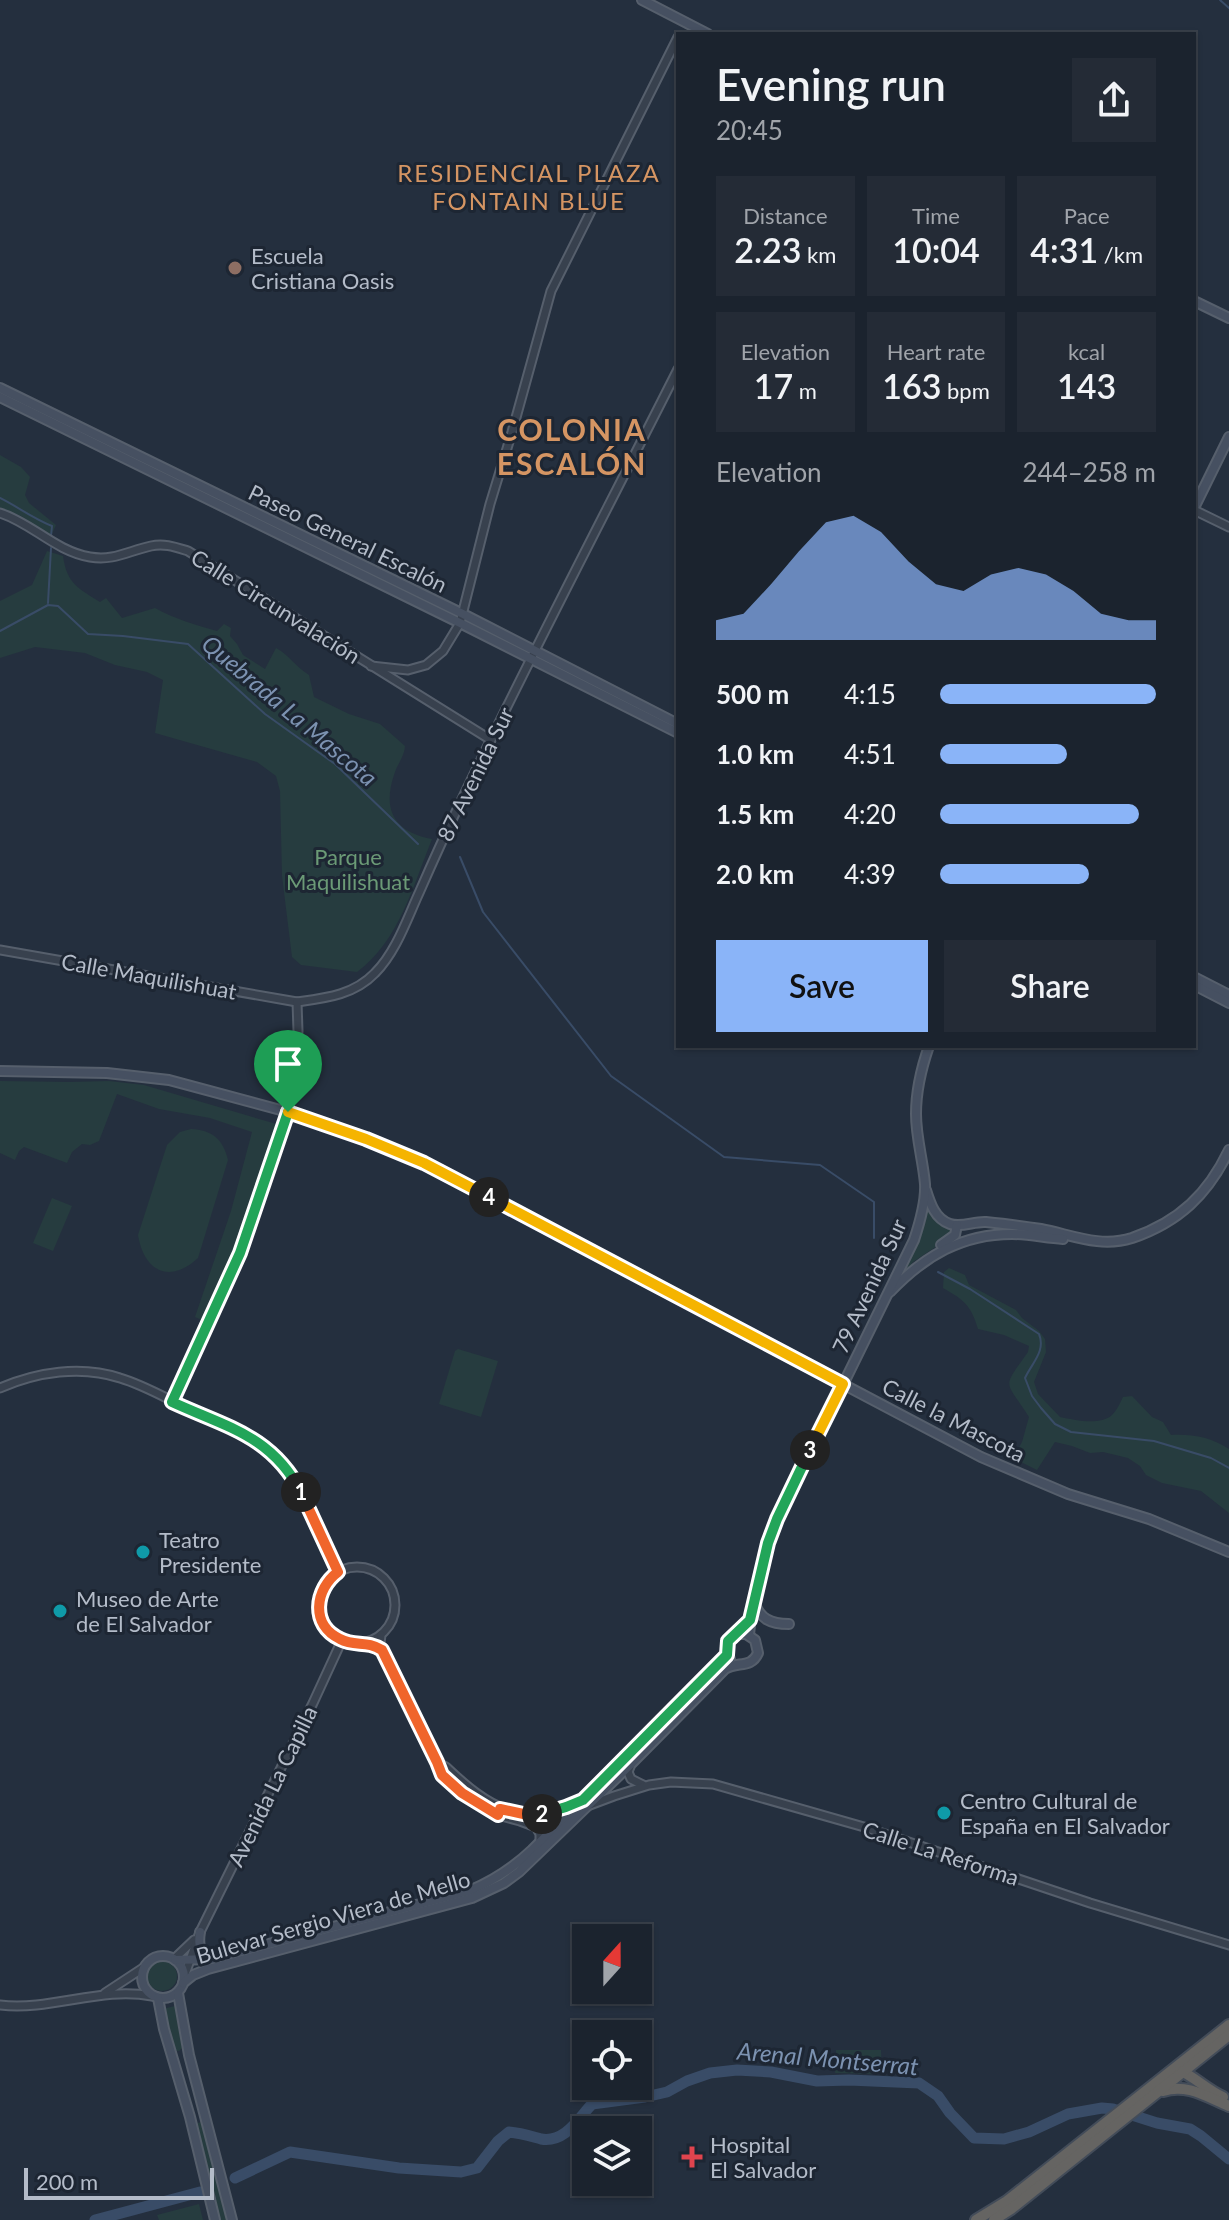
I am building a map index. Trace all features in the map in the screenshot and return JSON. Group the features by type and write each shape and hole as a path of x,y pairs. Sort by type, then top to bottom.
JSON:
{"highway":[{"path":"994,2220 1155,2095 1229,2025"},
{"path":"976,2220 1017,2194 1229,2035"},
{"path":"1201,2057 1207,2082 1227,2101"},
{"path":"1178,2071 1227,2101"},
{"path":"1155,2095 1169,2089 1183,2088 1227,2101"}],"main road":[{"path":"635,0 682,30"},
{"path":"642,0 682,30"},
{"path":"1196,302 1229,318"},
{"name":"Paseo General Escalón","path":"0,388 462,619 676,732"},
{"name":"Paseo General Escalón","path":"0,397 462,619"},
{"path":"1196,505 1229,437"},
{"name":"Paseo General Escalón","path":"533,656 676,723"},
{"path":"1196,978 1229,995"},
{"path":"1196,986 1229,1003"},
{"name":"79 Avenida Sur","path":"749,1635 768,1543 777,1519 914,1240 922,1213 925,1185 917,1141 916,1114 919,1074 928,1048"},
{"name":"Calle la Mascota","path":"0,1071 107,1073 169,1080 288,1112 366,1139 424,1163 951,1442 1068,1494 1149,1519 1229,1552"},
{"path":"906,1274 941,1250 971,1238 1013,1234 1116,1241 1129,1239 1166,1223 1184,1211 1205,1190 1229,1150"},
{"path":"925,1185 936,1213 947,1223 984,1222 1043,1230 1077,1239"},
{"path":"884,1298 921,1257 952,1238 957,1225"},
{"path":"754,1601 764,1619 775,1624 789,1624"},
{"path":"737,1634 749,1635 757,1643 758,1653 754,1661 740,1665 732,1662 727,1655 728,1641 750,1620"},
{"name":"Bulevar Sergio Viera de Mello","path":"184,1980 208,1969 448,1905 489,1891 519,1872 727,1655"},
{"name":"Bulevar Sergio Viera de Mello","path":"174,1960 212,1959 316,1933 469,1891 506,1872 632,1763 725,1669 740,1665"},
{"path":"200,1932 200,1948 212,1959"},
{"path":"215,2220 190,2117 155,1997 142,1982 143,1968 157,1957 167,1956 181,1966 184,1980 178,1993 189,2055 232,2220"},
{"path":"155,1997 170,1997 178,1993"}],"street":[{"path":"371,666 397,670 431,662 443,651 462,619 479,542 551,291 676,42"},
{"name":"87 Avenida Sur","path":"297,1002 351,990 371,977 383,964 491,740 676,373"},
{"path":"1196,510 1229,527"},
{"name":"Calle Circunvalación","path":"0,513 31,527 65,549 94,558 120,556 156,545 188,551 491,740"},
{"path":"413,690 410,678 420,667"},
{"name":"Calle Maquilishuat","path":"0,950 297,1002"},
{"path":"172,1402 240,1253 288,1112 295,1075 297,1002"},
{"path":"0,1388 49,1374 90,1372 120,1378 252,1438 273,1453 300,1489 338,1572"},
{"path":"347,1568 366,1568 387,1581 394,1594 395,1609 391,1624 381,1635 367,1642 350,1643 327,1629 319,1612 319,1602 325,1585 338,1572 347,1568"},
{"path":"381,1635 382,1650 437,1762 499,1812 536,1827 540,1842"},
{"name":"Avenida La Capilla","path":"184,1980 200,1932 342,1640"},
{"path":"367,1642 382,1650"},
{"path":"632,1763 628,1772 631,1779 638,1784 649,1785"},
{"name":"Calle La Reforma","path":"499,1812 542,1814 649,1785 713,1784 864,1827 1090,1903 1229,1945"},
{"name":"Avenida La Capilla","path":"174,1960 190,1947 200,1932"},
{"path":"103,1994 143,1968"},
{"path":"0,2005 39,2006 128,1992 155,1997"}],"green space":[{"path":"0,455 21,467 30,477 25,495 29,503 56,525 51,536 21,516 0,508"},
{"name":"Parque Maquilishuat","path":"47,551 63,556 67,573 75,584 100,602 106,598 122,618 155,608 217,631 224,624 231,628 230,636 243,655 265,669 276,648 309,675 314,697 349,714 380,724 405,746 391,788 391,809 395,818 409,831 432,839 394,929 372,959 357,972 301,965 292,957 282,876 280,791 276,776 257,762 155,733 163,680 147,672 115,665 85,653 35,647 0,658 0,601 32,585"},
{"path":"0,1081 109,1081 144,1085 278,1126 239,1246 204,1321 195,1317 231,1211 252,1132 210,1118 159,1109 117,1094 99,1141 82,1144 72,1152 67,1163 24,1147 15,1160 0,1153"},
{"path":"191,1129 216,1137 228,1160 198,1258 178,1271 168,1272 152,1265 146,1258 138,1235 167,1145 180,1132"},
{"path":"52,1198 72,1206 53,1251 33,1243"},
{"path":"926,1204 952,1231 946,1240 913,1262 894,1286"},
{"path":"949,1268 965,1275 969,1285 1016,1310 1045,1339 1046,1352 1034,1382 1038,1394 1060,1417 1101,1420 1112,1415 1123,1397 1132,1396 1152,1417 1163,1422 1171,1435 1201,1437 1229,1449 1229,1513 1201,1491 1162,1483 1146,1475 1140,1466 1128,1458 1103,1452 1090,1453 1055,1442 1037,1470 1013,1458 1022,1442 1029,1417 1009,1384 1029,1346 1004,1335 978,1329 966,1304 943,1288 944,1272"},
{"path":"458,1349 498,1361 481,1417 439,1404"},
{"path":"162,1961 168,1962 176,1970 176,1982 168,1990 162,1991 156,1990 148,1982 147,1976 148,1970 156,1962"},
{"path":"175,2006 182,2048 179,2051 174,2050 162,2009"},
{"path":"836,2050 881,2050 882,2074 835,2073"},
{"path":"201,2122 227,2220 220,2220 195,2124"},
{"path":"199,2204 203,2220 159,2220 157,2215"}],"waterway":[{"path":"1220,0 1229,8"},
{"path":"0,498 52,526 51,536"},
{"path":"48,603 51,548"},
{"name":"Quebrada La Mascota","path":"0,631 48,605 58,606 88,634 188,644 265,714 335,764 418,844"},
{"name":"Quebrada La Mascota","path":"460,857 483,912 611,1076 724,1157 820,1165 874,1202 874,1238"},
{"name":"Quebrada La Mascota","path":"938,1272 1039,1334 1041,1346 1025,1378 1032,1396 1055,1424 1071,1432 1154,1441 1211,1458 1229,1468"},
{"name":"Arenal Montserrat","path":"235,2178 290,2152 399,2168 461,2172 477,2168 509,2132 550,2139 564,2134 592,2104 667,2092 710,2073 737,2070 771,2072 817,2081 919,2083 938,2096 974,2138 1004,2139 1029,2132 1068,2114 1113,2109 1157,2123 1190,2129 1229,2159"},
{"name":"Arenal Montserrat","path":"95,2220 200,2192"}],"place":[{"name":"Escuela Cristiana Oasis","path":"235,268"},
{"name":"Teatro Presidente","path":"143,1552"},
{"name":"Museo de Arte de El Salvador","path":"60,1611"},
{"name":"Centro Cultural de España en El Salvador","path":"944,1813"},
{"name":"Hospital El Salvador","path":"692,2157"}],"district":[{"name":"RESIDENCIAL PLAZA FONTAIN BLUE","path":"529,186"},
{"name":"COLONIA ESCALÓN","path":"572,446"}],"route":[{"path":"288,1112 424,1163 843,1384 777,1519 768,1543 750,1620 728,1641 727,1655 716,1668 583,1800 542,1814 528,1815 500,1809 498,1815 477,1804 442,1775 382,1650 367,1642 342,1640 333,1635 322,1621 320,1593 338,1572 291,1475 273,1453 258,1441 172,1402 240,1253 288,1112"}]}
